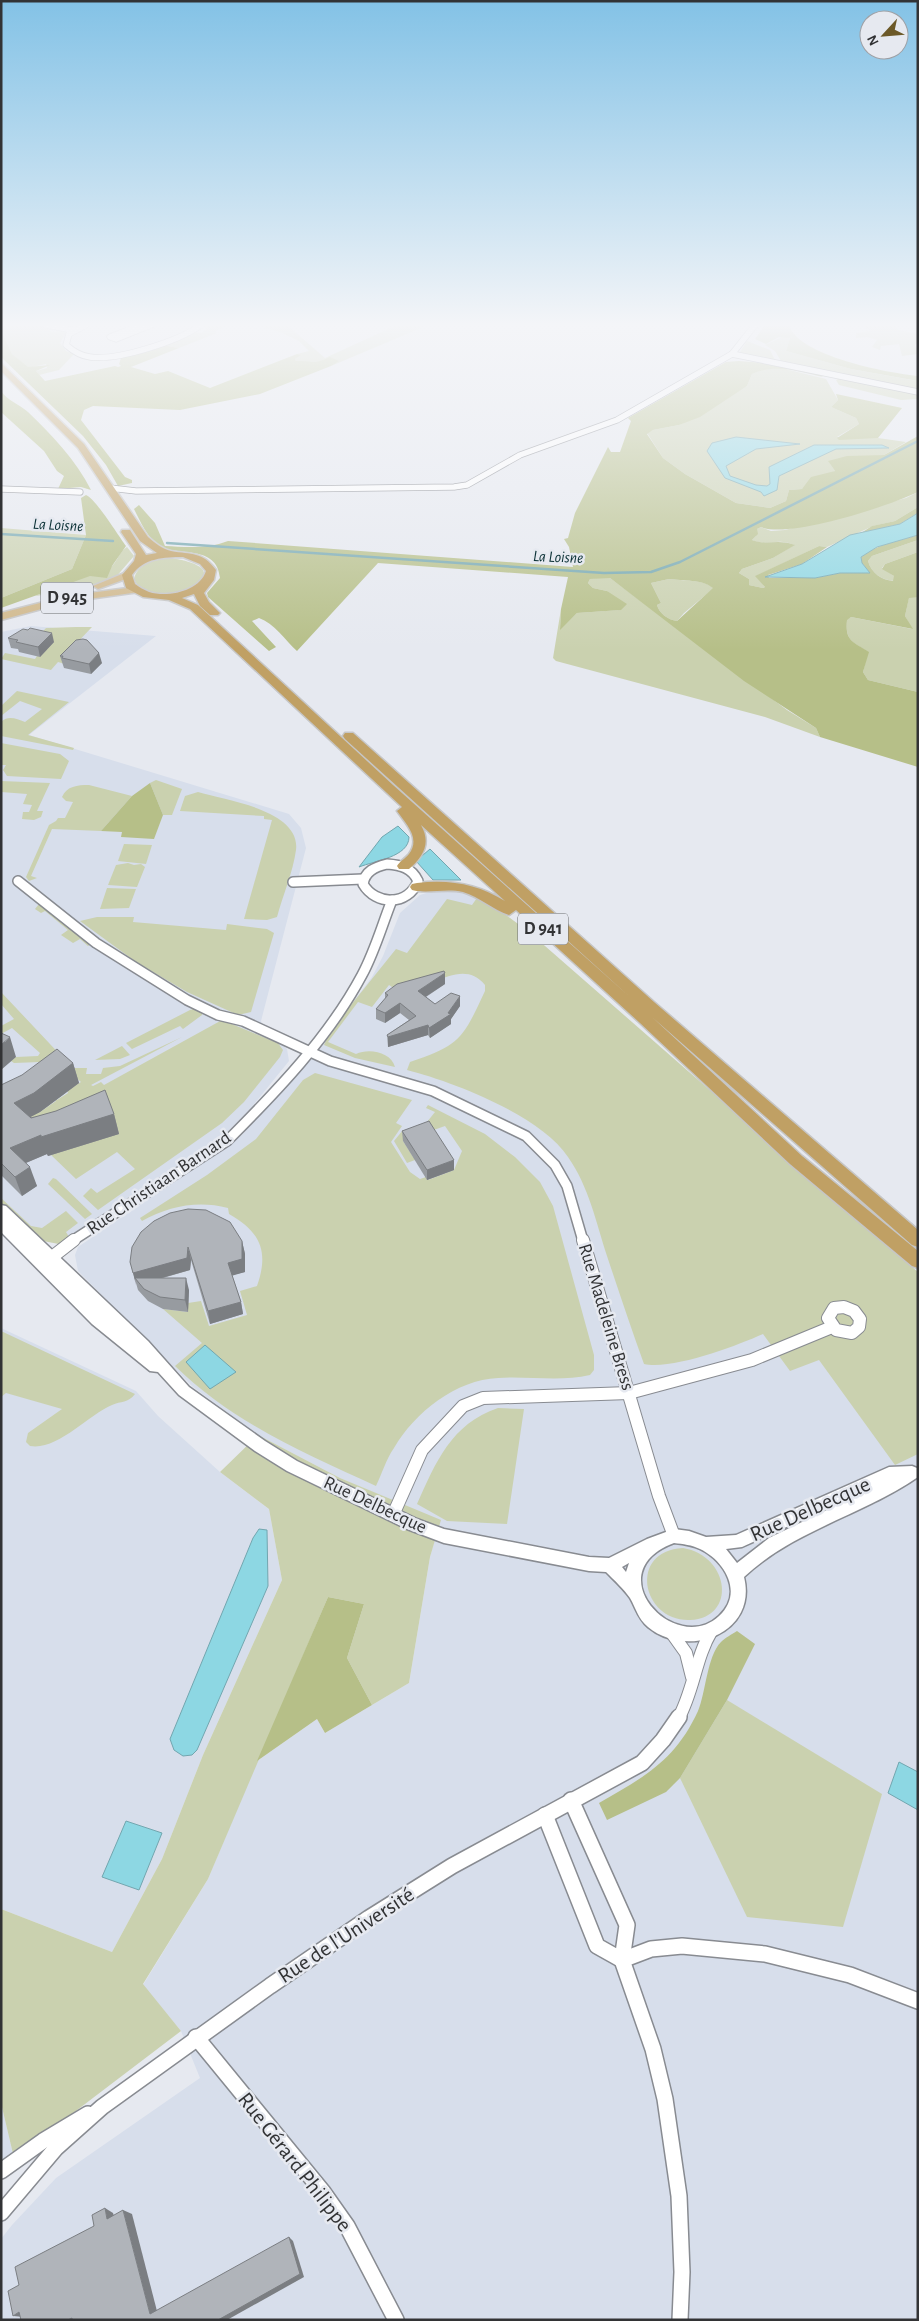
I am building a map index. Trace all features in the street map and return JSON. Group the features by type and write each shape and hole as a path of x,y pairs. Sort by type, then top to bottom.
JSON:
{"highway":[{"path":"57,433 111,510"},
{"path":"69,433 150,546 170,554 195,557 210,567 212,574 209,581 202,587 183,595 171,597 151,596 135,590 130,586 127,575 139,562 141,554 121,527"},
{"path":"139,562 170,554"},
{"name":"D 941","path":"202,587 199,593 204,604 649,1006 918,1240"},
{"name":"D 941","path":"171,597 194,607 796,1160 918,1261"},
{"path":"372,772 384,790 413,821 421,839 420,851 404,866"},
{"path":"417,886 432,884 456,885 476,890 492,898 518,917 562,956 593,973"}],"main road":[{"name":"D 945","path":"1,613 110,583 127,575"},
{"name":"D 945","path":"1,617 47,603 97,592 135,590"}],"street":[{"path":"110,488 136,492 454,487 467,485 520,455 579,433"},
{"path":"1,489 80,492"},
{"path":"118,501 124,495 136,492"},
{"path":"293,882 340,880 364,883 375,898 392,900 408,896 417,886 416,875 404,866 379,866 366,873 364,883"},
{"name":"Rue Madeleine Bress","path":"18,881 96,943 159,984 218,1015 243,1021 343,1065 432,1091 502,1122 526,1136 538,1147 555,1166 567,1186 658,1496 674,1536"},
{"name":"Rue Christiaan Barnard","path":"375,898 382,921"},
{"name":"Rue Christiaan Barnard","path":"47,1260 76,1238 226,1141 310,1051 330,1026 362,976 377,945 382,921 392,900"},
{"name":"Rue Delbecque","path":"1,1210 47,1260 96,1320 170,1377 200,1403 260,1446 292,1466 393,1515 444,1536 590,1564 610,1565 646,1548"},
{"name":"Rue Delbecque","path":"1,1224 47,1260"},
{"path":"393,1515 422,1450 463,1406 483,1398 629,1393 752,1360 832,1327"},
{"name":"Rue Delbecque","path":"708,1543 737,1542 889,1474 915,1471"},
{"name":"Rue Delbecque","path":"735,1575 756,1554 780,1539 894,1486 915,1471"},
{"path":"610,1565 634,1592 647,1616 671,1632 699,1634 712,1630 722,1624 734,1607 737,1586 735,1575 724,1556 708,1543 691,1537 674,1536 658,1540 646,1548 636,1564 632,1582 634,1592"},
{"name":"Rue de l'Université","path":"1,2213 56,2148 102,2107 196,2038 369,1918 452,1866 630,1770 650,1755 675,1723 684,1706 703,1643 712,1630"},
{"name":"Rue de l'Université","path":"671,1632 686,1653 692,1677"},
{"path":"572,1800 627,1926 622,1960 653,2049 674,2152 682,2246 680,2320"},
{"path":"545,1815 597,1946 622,1960"},
{"path":"622,1960 651,1949 682,1946 740,1951 798,1961 832,1970 918,2001"},
{"name":"Rue Gérard Philippe","path":"196,2038 323,2192 342,2219 396,2320"},
{"path":"1,2171 43,2141 102,2107"}],"shaded area":[{"path":"31,626 156,636 29,735 289,814 301,828 306,848 261,1021 263,1026 287,1049 289,1061 251,1108 224,1135 59,1244 43,1240 1,1200 1,632"},
{"path":"433,891 466,892 479,897 918,1282 918,2320 1,2320 1,2239 12,2225 56,2178 200,2078 181,2031 143,1985 208,1879 257,1761 317,1719 325,1733 409,1683 430,1557 440,1521 340,1478 258,1435 193,1387 78,1271 75,1255 78,1247 242,1135 321,1044 372,977 383,956 400,913 420,895"},
{"path":"1,1328 136,1391 158,1416 220,1472 269,1509 282,1580 203,1755 162,1859 112,1952 1,1909"},
{"path":"1,2103 14,2158 1,2167"}],"green space":[{"path":"24,433 49,433 71,458 91,490 81,487 58,489 64,476 57,471 44,451"},
{"path":"80,433 91,433 125,477 132,480 132,483 118,486 106,465"},
{"path":"627,433 648,433 663,458 685,474 736,503 770,508 786,501 789,490 802,489 811,477 835,471 828,461 847,456 884,455 918,436 918,492 885,505 815,525 775,530 761,527 757,529 758,534 752,540 757,542 783,542 795,545 773,558 742,569 739,573 749,579 749,585 763,588 765,587 755,576 819,546 827,547 802,564 768,575 769,578 815,578 840,573 870,573 862,563 861,557 881,546 918,535 918,540 872,556 868,561 869,565 878,575 893,581 894,576 882,569 885,564 918,552 918,597 909,598 905,616 913,629 851,617 847,620 847,632 854,643 869,652 863,672 868,680 918,692 918,767 820,737 816,728 744,681 610,578 590,579 588,583 593,588 607,591 627,604 621,610 577,613 560,630 561,609 568,577 378,563 297,651 279,632 264,620 259,618 252,621 276,647 269,651 208,597 207,593 220,578 217,567 212,560 196,553 160,546 148,534 134,509 139,505 155,523 165,546 205,546 228,541 573,567 569,547 564,539 568,538 575,513 608,447 611,452 620,452","holes":["669,579 698,582 713,588 677,621 667,618 660,611 657,605 661,603 651,583"]},
{"path":"647,433 843,433 837,437 878,438 906,442 884,455 829,462 835,471 802,489 789,490 786,501 770,508 736,503 685,474 663,458"},
{"path":"844,433 882,433 878,438 839,440 837,438"},
{"path":"918,492 918,507 895,521 873,526 827,547 819,546 756,576 765,587 763,588 749,585 749,579 739,573 742,569 773,558 794,545 783,542 763,543 752,540 756,536 757,529 761,527 771,531 785,530 906,498"},
{"path":"86,495 101,510 126,546 112,566 107,578 90,576 1,608 1,598 72,569 86,535 81,498"},
{"path":"918,507 918,513 900,524 861,533 872,526 895,521"},
{"path":"1,528 86,535 72,569 1,598"},
{"path":"918,540 918,552 885,564 882,568 894,576 894,581 881,577 869,565 868,561 872,556"},
{"path":"127,547 134,556 115,578 73,591 35,596 112,566"},
{"path":"168,558 197,565 204,573 202,579 195,585 180,592 162,594 145,590 134,579 139,569 143,566 153,561"},
{"path":"610,578 787,710 816,728 820,737 765,717 556,661 553,658 561,609 560,629 577,613 620,610 607,591 593,588 588,583 590,579"},
{"path":"669,579 704,583 714,588 677,621 667,618 660,611 657,605 661,603 651,583"},
{"path":"909,597 918,597 918,692 868,680 863,672 868,652 854,643 847,632 847,619 851,617 912,629 905,616"},
{"path":"92,627 70,650 65,664 58,662 51,670 1,659 5,653 35,659 37,656 36,639 46,628"},
{"path":"17,691 69,702 28,735 74,748 73,750 1,736 1,722 4,720 13,718 25,722 42,709 20,701 1,716 1,706"},
{"path":"1,743 60,754 69,761 61,779 7,776 3,770 6,765 1,765"},
{"path":"156,780 182,789 172,815 163,815 150,783"},
{"path":"1,781 50,783 37,811 43,811 41,817 34,820 22,819 23,812 29,812 32,805 23,804 27,794 1,792"},
{"path":"150,783 163,815 154,839 121,837 122,832 101,831 132,796"},
{"path":"89,785 132,796 101,831 52,829 31,876 37,878 29,881 26,877 49,825 58,818 65,818 73,802 66,801 62,797 64,793 73,787"},
{"path":"198,792 259,809 287,825 294,836 295,858 277,917 267,920 244,919 272,820 264,819 264,816 180,811 185,796"},
{"path":"124,844 152,845 146,864 118,861"},
{"path":"128,863 134,865 141,864 145,867 137,887 108,885 116,865"},
{"path":"107,888 136,889 129,908 100,909"},
{"path":"479,895 529,932 918,1272 918,1454 895,1465 819,1360 790,1371 763,1334 704,1356 671,1364 644,1364 591,1205 581,1180 568,1157 555,1142 518,1115 471,1092 407,1070 410,1062 440,1050 458,1038 465,1030 485,991 485,985 476,977 466,974 455,975 411,989 399,990 389,985 372,1007 358,1002 328,1042 356,1054 367,1051 379,1053 389,1058 395,1067 355,1058 324,1045 330,1031 396,949 407,953 447,899 472,905"},
{"path":"39,904 91,944 88,946 80,939 73,943 61,935 68,930 45,911 41,913 35,909"},
{"path":"97,917 134,917 133,922 226,930 227,924 267,929 274,933 251,1012 238,1015 187,992 136,962 80,921"},
{"path":"1,992 66,1061 14,1063 11,1061 16,1057 38,1056 40,1053 12,1028 1,1034 1,1026 14,1019 1,1004"},
{"path":"196,1008 203,1012 202,1015 183,1029 180,1026 132,1049 126,1043 190,1010"},
{"path":"222,1020 278,1043 283,1050 280,1057 244,1102 222,1123 98,1210 83,1196 91,1188 97,1193 135,1169 117,1152 76,1179 51,1155 83,1144 14,1125 38,1111 40,1112 56,1101 55,1098 57,1100 68,1093 67,1090 81,1082 65,1068 87,1068 86,1074 101,1074 103,1068 120,1066 182,1037 91,1085 93,1086 101,1082 104,1085"},
{"path":"122,1046 130,1055 120,1059 95,1060"},
{"path":"315,1073 412,1100 396,1123 402,1126 391,1142 410,1172 420,1179 426,1177 428,1180 454,1170 462,1151 445,1126 403,1141 415,1160 407,1163 394,1141 403,1130 419,1132 435,1112 426,1108 428,1105 485,1134 515,1157 540,1182 553,1206 594,1355 594,1370 590,1375 567,1378 498,1378 482,1380 467,1385 438,1400 413,1422 403,1435 389,1457 376,1486 270,1435 220,1404 175,1366 202,1343 163,1309 188,1312 188,1303 201,1301 209,1326 247,1315 240,1291 257,1286 262,1263 260,1244 249,1228 229,1214 228,1208 217,1206 184,1206 173,1208 142,1221 140,1218 207,1175 256,1139 303,1080"},
{"path":"53,1178 92,1214 85,1219 48,1184"},
{"path":"1,1198 31,1226 42,1228 66,1211 78,1223 66,1232 69,1237 59,1244 43,1241 1,1204"},
{"path":"1,1331 135,1394 127,1400 103,1410 51,1443 30,1446 26,1442 28,1433 62,1409 6,1393 1,1397"},
{"path":"498,1408 524,1409 507,1524 447,1521 417,1504 439,1459 457,1434 482,1415"},
{"path":"258,1435 340,1478 441,1520 430,1557 409,1683 372,1705 347,1658 364,1604 328,1597 208,1879 143,1984 181,2031 14,2158 1,2103 1,1909 112,1952 162,1859 203,1755 282,1580 269,1509 220,1472"},
{"path":"683,1548 699,1553 711,1562 722,1586 721,1598 715,1609 705,1617 690,1620 674,1618 661,1610 652,1599 648,1586 648,1573 654,1561 665,1552"},
{"path":"328,1597 364,1604 347,1658 372,1705 325,1733 317,1719 257,1761"},
{"path":"737,1631 755,1644 727,1700 680,1778 666,1792 607,1820 599,1803 644,1776 657,1766 679,1743 698,1711 716,1648"},
{"path":"727,1700 882,1794 843,1927 747,1917 680,1778"}],"water":[{"path":"736,437 800,444 756,449 726,466 730,476 756,485 767,486 770,484 769,467 814,445 882,445 889,448 836,449 779,476 777,490 764,496 761,492 725,478 707,451 712,443"},
{"path":"918,513 918,535 877,547 861,557 862,563 870,573 840,573 815,578 765,577 802,564 850,535 900,524"},
{"path":"398,826 409,837 403,849 390,857 359,867 382,837"},
{"path":"430,849 461,880 433,880 416,861"},
{"path":"205,1345 236,1372 210,1389 186,1362"},
{"path":"259,1529 267,1530 268,1586 197,1750 192,1755 183,1756 174,1750 170,1739 253,1538"},
{"path":"899,1762 918,1772 918,1810 888,1793"},
{"path":"126,1821 162,1833 139,1890 102,1877"}],"building":[{"path":"30,628 52,633 38,647 16,642 18,640 8,638 23,629 28,630"},
{"path":"76,640 87,640 99,653 89,664 60,656"},
{"path":"444,971 445,973 418,991 435,1004 451,993 460,996 448,1013 451,1014 429,1028 428,1025 388,1037 387,1035 416,1016 400,1003 385,1013 376,1009 388,995 385,993 397,984"},
{"path":"1,1033 10,1037 1,1045"},
{"path":"57,1049 73,1063 34,1093 14,1103 31,1118 56,1111 105,1090 114,1114 41,1137 41,1135 10,1148 30,1167 15,1177 1,1163 1,1085 22,1075"},
{"path":"429,1121 454,1160 427,1170 402,1131"},
{"path":"188,1209 206,1210 230,1222 242,1241 242,1259 228,1263 241,1302 208,1311 188,1247 187,1258 133,1273 130,1262 132,1247 141,1232 154,1221 170,1213"},
{"path":"135,1278 186,1278 185,1300 160,1297 144,1289"},
{"path":"105,2208 107,2219 123,2210 150,2314 289,2237 300,2274 218,2320 72,2320 72,2318 68,2320 21,2320 19,2312 13,2316 8,2291 19,2285 15,2267 94,2226 92,2215"}],"waterway":[{"name":"La Loisne","path":"167,543 604,573 651,572 680,562 918,441"},
{"name":"La Loisne","path":"1,534 113,541"}]}
